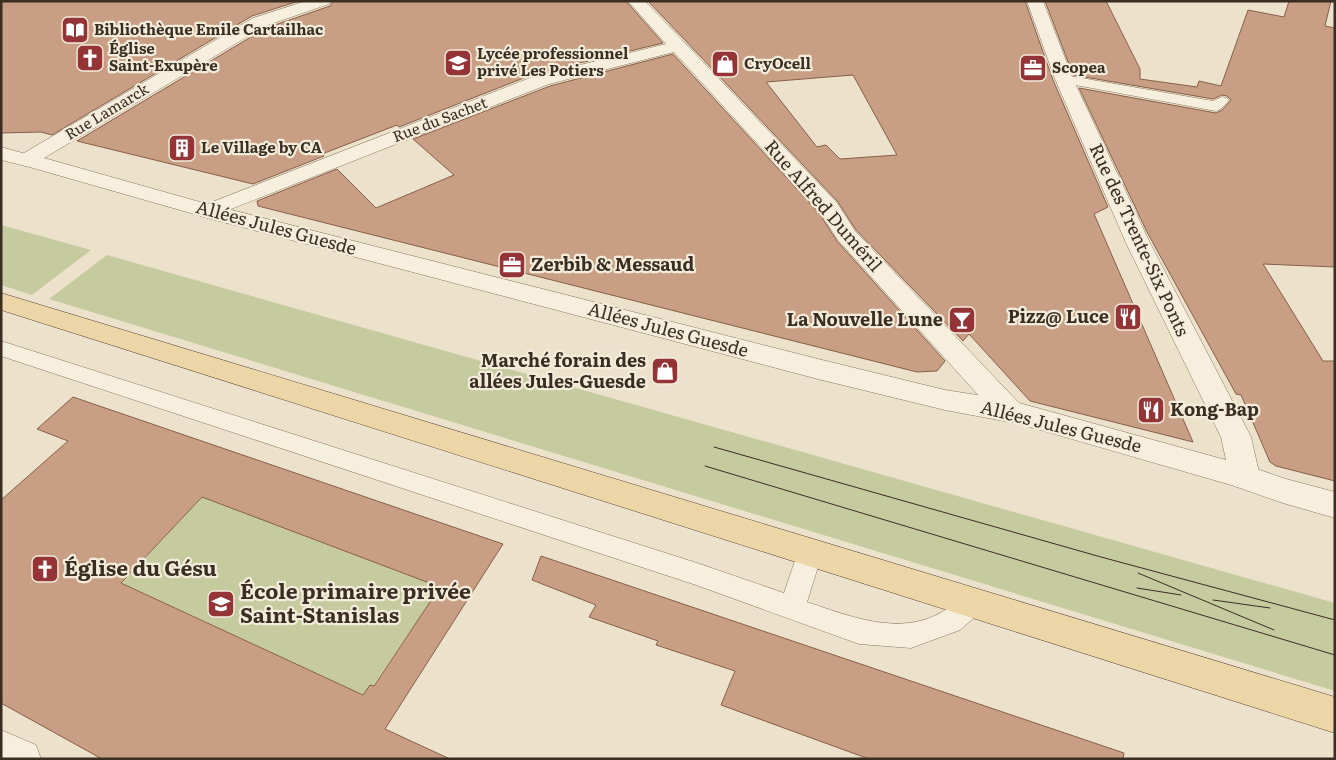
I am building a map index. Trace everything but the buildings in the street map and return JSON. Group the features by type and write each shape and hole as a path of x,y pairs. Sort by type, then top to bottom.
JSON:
{"main road":[{"path":"1,301 1335,715"}],"street":[{"name":"Rue Lamarck","path":"26,160 260,22 323,1"},
{"name":"Rue Alfred Duméril","path":"636,1 829,208 846,235 1009,411"},
{"name":"Rue des Trente-Six Ponts","path":"1035,1 1064,79 1138,242 1236,437 1246,477"},
{"name":"Rue du Sachet","path":"208,211 542,80 678,46"},
{"name":"Allées Jules Guesde","path":"1,153 208,211 818,369 945,400 1009,411 1246,477 1283,492 1335,506"},
{"path":"1,749 22,759"}],"lane":[{"path":"1064,79 1216,106 1222,101"},
{"path":"1,348 697,574 859,632 911,636 951,621 974,602"},
{"path":"792,608 810,551"}],"green space":[{"path":"1,225 91,250 32,295 1,285"},
{"path":"107,255 1335,603 1335,691 49,299"},
{"path":"202,497 440,587 366,696 122,583"}],"tram line":[{"path":"714,447 1101,557 1335,620"},
{"path":"705,466 1335,655"},
{"path":"1138,573 1274,630"},
{"path":"1137,588 1181,595"},
{"path":"1213,600 1270,608"}],"place":[{"name":"Bibliothèque Emile Cartailhac","path":"75,30"},
{"name":"Église Saint-Exupère","path":"90,58"},
{"name":"Lycée professionnel privé Les Potiers","path":"458,63"},
{"name":"CryOcell","path":"725,64"},
{"name":"Scopea","path":"1033,68"},
{"name":"Le Village by CA","path":"182,148"},
{"name":"Zerbib & Messaud","path":"512,265"},
{"name":"Pizz@ Luce","path":"1128,317"},
{"name":"La Nouvelle Lune","path":"962,320"},
{"name":"Marché forain des allées Jules-Guesde","path":"665,371"},
{"name":"Kong-Bap","path":"1151,410"},
{"name":"Église du Gésu","path":"45,569"},
{"name":"École primaire privée Saint-Stanislas","path":"221,604"}]}
